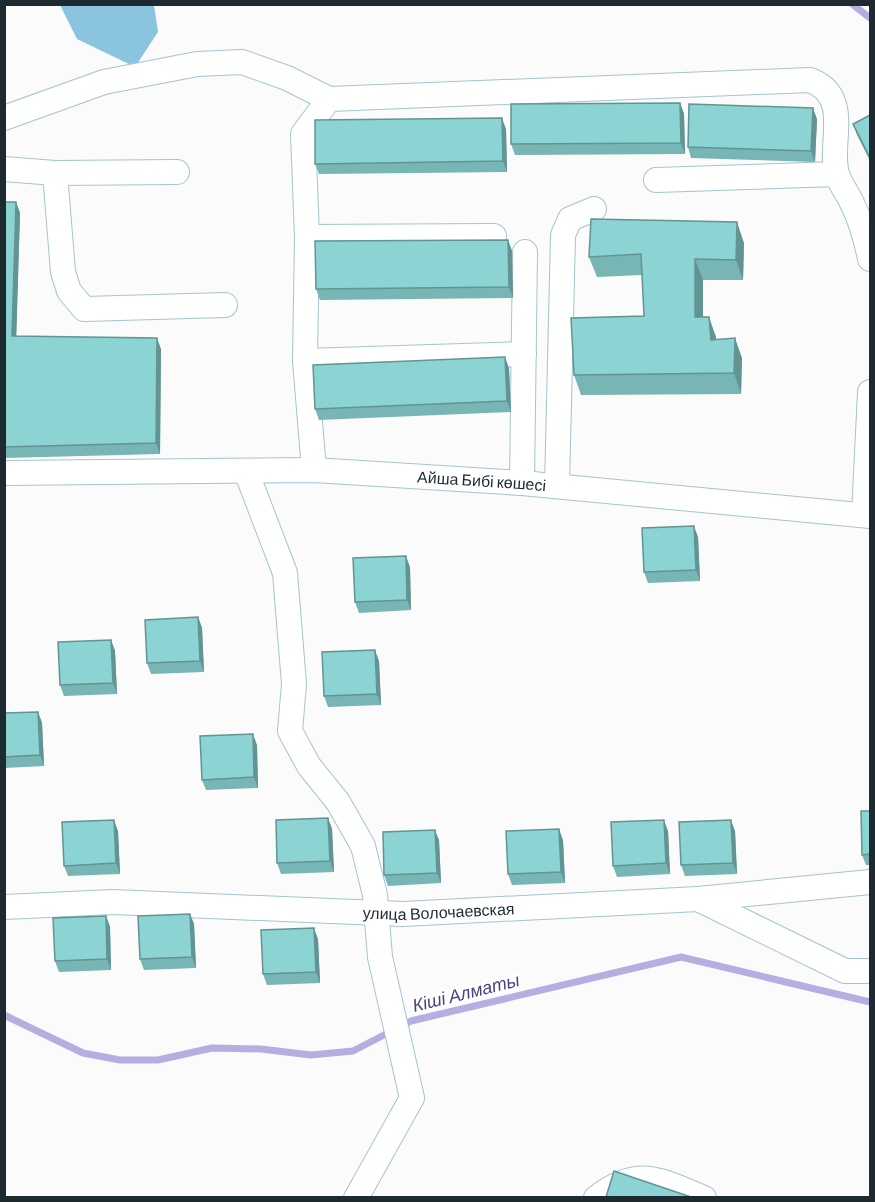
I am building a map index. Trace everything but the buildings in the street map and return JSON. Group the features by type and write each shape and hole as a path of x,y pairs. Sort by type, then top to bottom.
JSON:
{"street":[{"path":"4,118 104,82 197,64 242,62 287,78 329,99 810,80 822,85 831,97 837,124 837,174 862,223 870,260"},
{"path":"314,470 305,362 307,237 303,134 329,99"},
{"path":"4,169 55,173 177,172"},
{"path":"55,173 63,272 69,291 84,309 225,305"},
{"path":"656,180 837,174"},
{"path":"556,486 562,235 570,219 594,209"},
{"path":"307,237 494,236"},
{"path":"522,483 525,252"},
{"path":"305,362 524,354"},
{"path":"867,516 870,392"},
{"name":"Айша Бибі көшесі","path":"4,473 314,470 522,483 867,516"},
{"path":"246,471 285,573 294,684 291,731 309,766 338,802 363,846 375,895 374,913 380,957 412,1098 356,1197"},
{"name":"улица Волочаевская","path":"4,907 113,902 403,914 698,899 870,882"},
{"path":"698,899 845,971 870,971"},
{"path":"596,1197 613,1184 645,1177 658,1179 704,1197"}],"shaded area":[{"path":"60,5 154,5 158,32 135,67 77,39"}],"waterway":[{"path":"852,4 870,18"},
{"name":"Кіші Алматы","path":"4,1015 83,1053 120,1060 158,1060 212,1048 261,1049 311,1055 353,1051 411,1021 681,957 870,1002"}]}
